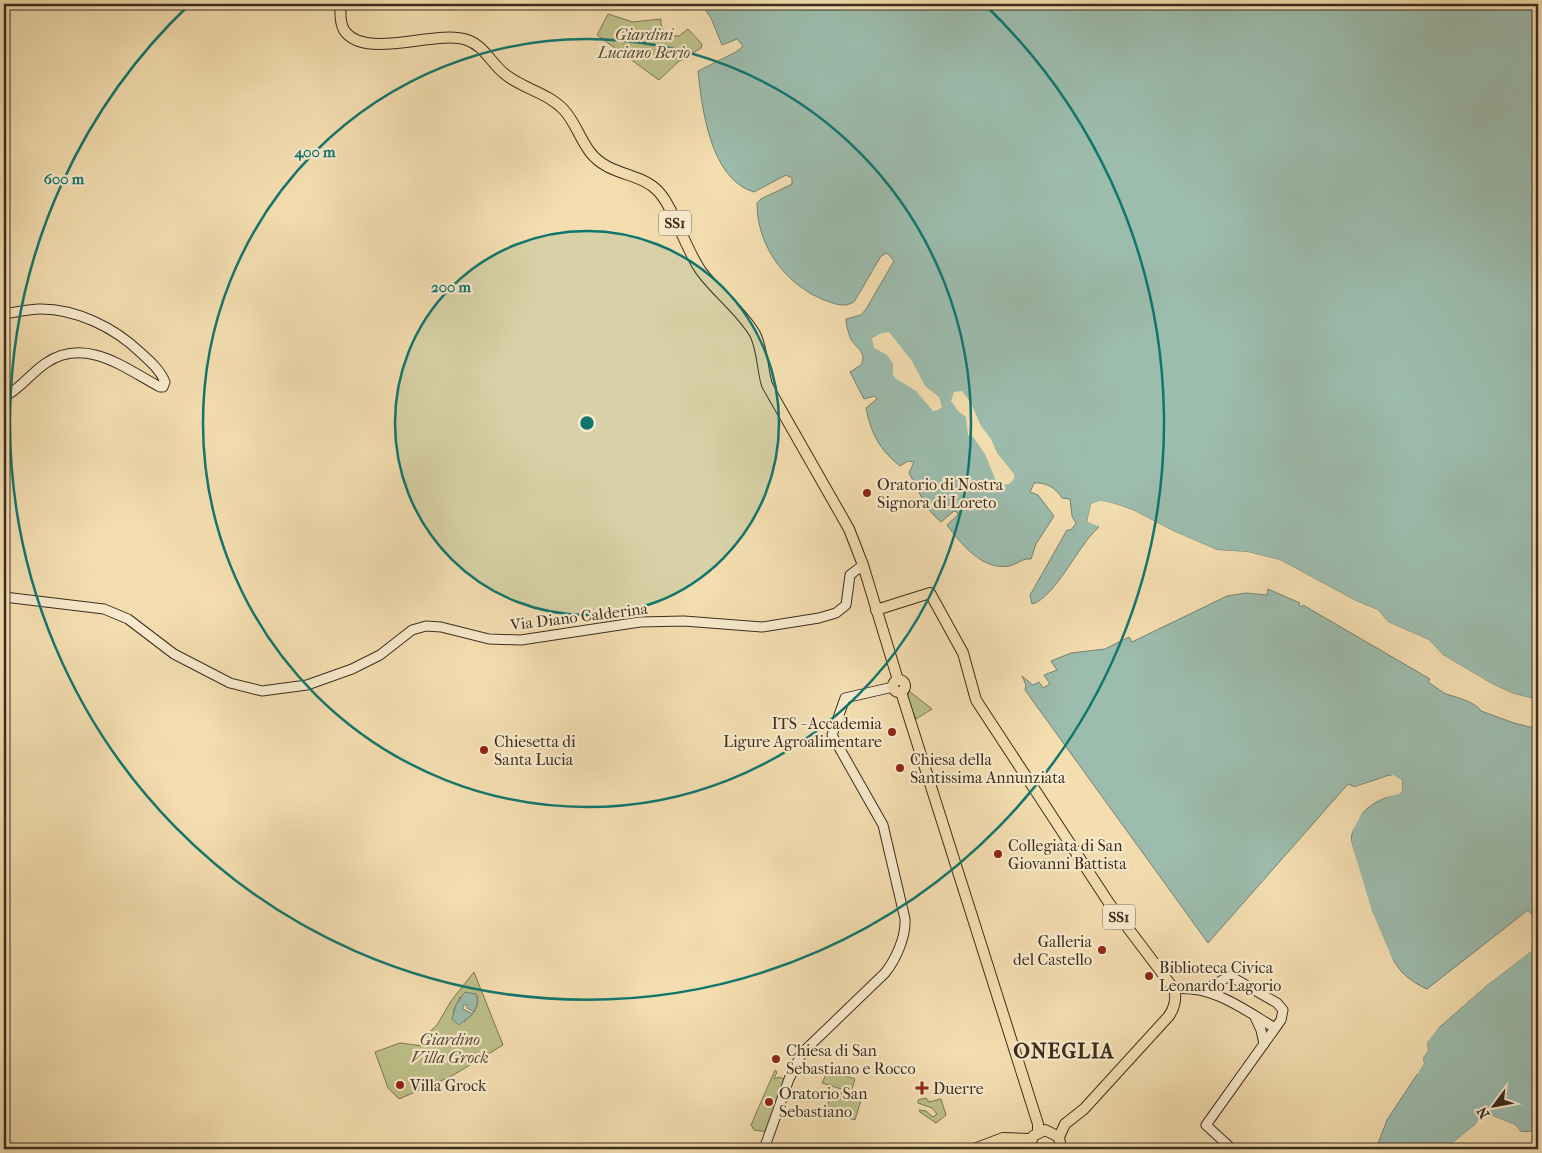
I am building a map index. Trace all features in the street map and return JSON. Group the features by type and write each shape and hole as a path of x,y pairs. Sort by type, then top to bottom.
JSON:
{"main road":[{"name":"SS1","path":"340,4 340,22 349,36 358,40 385,44 449,38 472,42 480,46 504,74 521,85 552,100 564,110 590,152 598,160 611,170 641,180 658,190 701,271 755,335 761,352 763,372 767,385 838,507 863,565 897,686 921,754 1038,1124 1033,1140"},
{"path":"4,314 39,309 71,314 98,322 134,346 154,365 165,382 163,387 160,387 116,361 82,353 61,356 46,363 4,397"},
{"name":"Via Diano Calderina","path":"4,597 104,609 128,619 174,654 230,683 245,688 266,690 306,685 352,669 380,656 412,630 426,626 441,627 489,639 521,640 640,622 684,621 762,627 830,616 842,610 846,605 850,575 863,565"},
{"name":"SS1","path":"876,610 930,593 955,637 973,684 976,700 1117,914 1174,989"},
{"path":"764,1149 789,1079 802,1053 885,973 891,966 904,934 905,919 882,825 832,735 845,698 897,686"},
{"path":"1204,990 1230,976 1277,1003 1283,1012 1275,1028 1206,1125 1232,1149"},
{"path":"1061,1149 1059,1137 1065,1124 1084,1109 1172,1012 1176,994 1174,989 1204,990 1219,995 1275,1028"},
{"path":"1253,1015 1261,1030 1264,1044"},
{"path":"974,1149 990,1146 1003,1138 1033,1140 1050,1131 1059,1137"}],"green space":[{"name":"Giardini Luciano Berio","path":"608,14 633,22 661,19 665,32 679,36 688,29 702,44 701,48 678,62 659,80 597,35"},
{"path":"909,691 932,709 916,719 907,698"},
{"name":"Giardino Villa Grock","path":"474,972 503,1045 450,1077 399,1099 388,1088 375,1052 400,1043 423,1046 425,1036 437,1025 451,1001","holes":["476,994 478,998 475,1010 464,1022 453,1012 460,997"]},
{"name":"Oratorio San Sebastiano","path":"775,1070 777,1072 774,1079 779,1077 784,1079 767,1132 754,1130 751,1125"},
{"path":"828,1070 855,1079 851,1092 822,1083"},
{"path":"832,1090 861,1100 855,1120 826,1111"},
{"path":"926,1098 929,1102 941,1099 946,1115 936,1123 919,1110 926,1111 933,1117 937,1114 932,1108 918,1103 918,1100"}],"shaded area":[{"path":"701,4 1538,4 1538,700 1514,694 1494,685 1443,655 1429,640 1388,622 1378,610 1356,601 1280,560 1248,552 1217,550 1173,531 1133,510 1112,503 1091,504 1087,522 1095,523 1099,526 1058,582 1040,600 1032,604 1030,595 1067,530 1071,530 1076,523 1072,516 1070,499 1062,498 1057,491 1047,485 1034,483 1030,492 1038,495 1054,516 1036,544 1031,559 1025,559 1009,566 990,564 966,548 947,525 958,515 957,512 954,511 941,522 930,511 909,473 914,462 908,461 900,466 877,441 866,408 877,399 875,396 864,399 850,372 861,365 863,357 851,339 846,319 861,315 866,309 894,261 887,253 881,256 854,302 843,305 824,300 810,293 786,274 776,262 762,234 758,219 757,203 761,199 792,184 792,178 786,175 754,192 739,185 727,173 718,158 706,122 698,71 736,52 743,46 737,39 722,45 711,18"},
{"path":"1268,589 1300,603 1299,605 1302,607 1303,605 1430,679 1428,682 1444,693 1471,703 1481,711 1514,723 1538,729 1538,917 1536,919 1528,910 1427,989 1413,982 1401,971 1385,944 1371,909 1351,841 1356,821 1368,808 1384,798 1402,791 1402,780 1389,775 1355,787 1348,784 1208,943 1025,690 1026,685 1022,676 1033,685 1039,682 1043,688 1050,684 1044,675 1057,670 1051,661 1071,653 1105,649 1129,637 1132,642 1227,596 1246,593 1267,595"},
{"path":"1538,946 1538,1127 1531,1131 1521,1132 1515,1125 1483,1112 1475,1125 1445,1149 1376,1149 1387,1120 1424,1064 1423,1058 1428,1051 1427,1043 1433,1033 1487,985"},
{"path":"465,992 476,994 477,1003 474,1012 467,1008 467,1005 463,1005 463,1009 473,1014 459,1025 452,1019 456,1005"}],"pier":[{"path":"889,332 912,361 925,386 939,397 942,407 938,410 933,411 916,391 895,378 893,364 887,355 874,348 872,338"},
{"path":"962,391 971,403 981,426 991,439 997,453 1014,474 1014,479 1009,484 999,485 985,454 973,437 968,435 966,417 958,411 951,401 954,392"},
{"path":"1100,501 1133,510 1173,531 1217,550 1248,552 1280,560 1356,601 1378,610 1388,622 1429,640 1443,655 1494,685 1514,694 1538,700 1538,702 1513,696 1493,687 1441,657 1427,642 1387,624 1376,611 1355,603 1279,562 1247,555 1216,552 1172,534 1151,521 1111,505 1100,504 1093,506 1089,520 1096,521 1101,527 1087,522 1091,504"},
{"path":"1393,775 1402,780 1402,791 1399,794 1374,802 1363,811 1351,834 1351,841 1372,911 1398,972 1387,953 1370,912 1348,841 1349,833 1361,809 1385,794 1398,792 1401,785 1396,778 1393,778 1357,790 1355,787"},
{"path":"1538,943 1538,946 1487,985 1439,1027 1427,1043 1428,1051 1423,1058 1424,1064 1417,1075 1416,1071 1421,1063 1420,1057 1426,1050 1425,1042 1437,1025 1486,983"},
{"path":"1483,1112 1515,1125 1521,1132 1533,1133 1520,1134 1514,1127 1484,1116 1477,1127 1449,1149 1445,1149 1475,1125"}],"place":[{"name":"Oratorio di Nostra Signora di Loreto","path":"867,493"},
{"name":"ITS - Accademia Ligure Agroalimentare","path":"892,732"},
{"name":"Chiesetta di Santa Lucia","path":"484,750"},
{"name":"Chiesa della Santissima Annunziata","path":"900,768"},
{"name":"Collegiata di San Giovanni Battista","path":"998,854"},
{"name":"Galleria del Castello","path":"1102,950"},
{"name":"Biblioteca Civica Leonardo Lagorio","path":"1149,976"},
{"name":"Chiesa di San Sebastiano e Rocco","path":"776,1059"},
{"name":"Villa Grock","path":"400,1085"},
{"name":"Duerre","path":"922,1088"},
{"name":"Oratorio San Sebastiano","path":"769,1102"}],"district":[{"name":"ONEGLIA","path":"1064,1051"}]}
